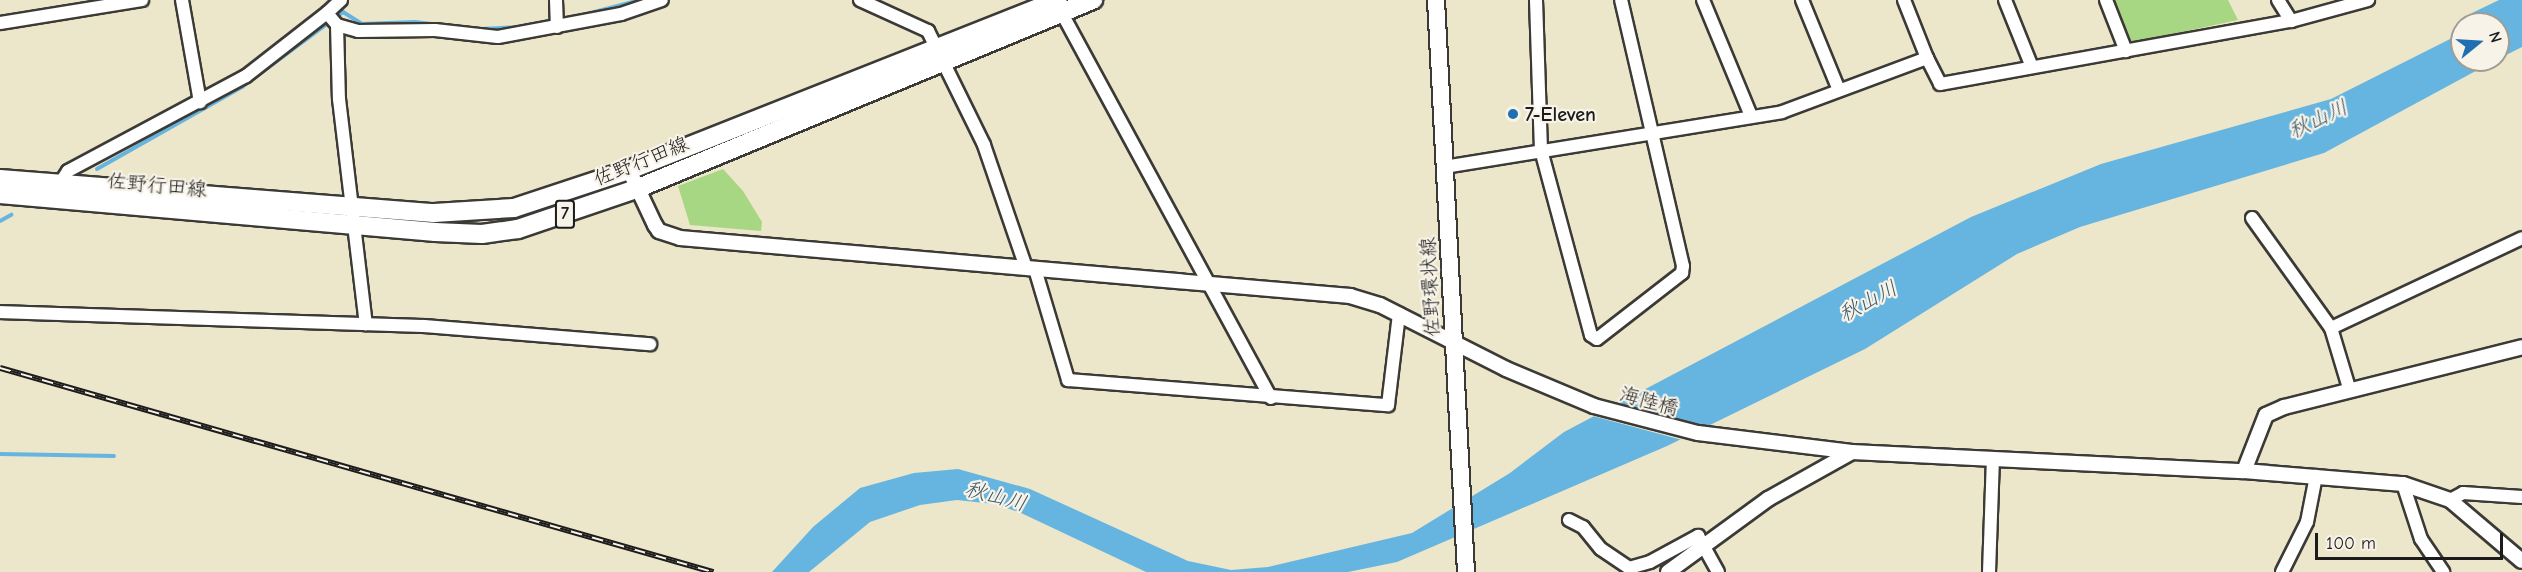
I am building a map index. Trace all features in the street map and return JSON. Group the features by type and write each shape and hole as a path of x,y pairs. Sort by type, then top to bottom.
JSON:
{"main road":[{"name":"佐野行田線","path":"0,179 56,191 354,226 482,234 548,221 636,189 1057,4 1093,0"},
{"name":"佐野環状線","path":"1436,0 1466,572"},
{"name":"佐野行田線","path":"0,194 56,191 351,204 434,213 479,213 542,202 941,55"}],"street":[{"path":"0,23 142,0"},
{"path":"182,0 200,102"},
{"path":"56,191 68,171 246,76 341,0"},
{"path":"556,0 557,27"},
{"path":"337,25 381,32 435,30 498,37 621,14 663,0"},
{"path":"860,0 928,31 984,145 1030,268 1068,380 1271,398 1388,405 1399,314"},
{"path":"1536,0 1541,150 1591,335 1597,339 1682,273 1621,0"},
{"path":"1703,0 1751,116"},
{"path":"1802,0 1839,90"},
{"path":"1904,0 1940,84 2291,21 2368,0"},
{"path":"2005,0 2032,67"},
{"path":"2106,0 2127,51"},
{"path":"2278,0 2291,21"},
{"path":"1057,4 1271,398"},
{"path":"327,13 337,25 339,99 366,324"},
{"path":"1444,167 1782,112 1927,58"},
{"name":"海陸橋","path":"629,170 655,225 674,236 1335,294 1372,302 1560,393 1655,424 1731,439 1852,452 2316,476 2403,484 2450,500"},
{"path":"2252,218 2331,328 2349,388"},
{"path":"2331,328 2522,238"},
{"path":"0,312 366,324 650,344"},
{"path":"2244,471 2266,415 2349,388 2522,347"},
{"path":"1668,572 1768,499 1852,452"},
{"path":"1989,572 1993,458"},
{"path":"2282,572 2310,514 2316,476"},
{"path":"2403,484 2411,519 2443,572"},
{"path":"2522,497 2463,493 2450,500 2522,561"},
{"path":"1569,520 1583,527 1601,549 1629,568 1650,562 1698,536 1706,546 1718,572"}],"green space":[{"path":"2112,0 2228,0 2238,20 2130,43"},
{"path":"723,169 743,191 762,222 761,231 690,225 678,186"}],"water":[{"path":"2499,0 2522,0 2522,47 2510,53 2510,12 2474,12"},
{"name":"秋山川","path":"2450,39 2450,72 2474,72 2324,153 2080,227 2017,254 1865,349 1667,446 1397,562 1348,572 1146,572 1019,512 994,504 957,500 920,505 870,522 809,572 772,572 813,527 860,488 914,473 958,469 1030,489 1188,561 1231,570 1268,567 1412,533 1510,473 1564,432 1971,217 2101,164 2331,99"}],"pier":[{"path":"1612,402 1712,428 1686,441 1589,415"}],"waterway":[{"path":"583,15 640,0"},
{"path":"97,169 242,87 343,12 362,24 415,22 466,28"},
{"path":"482,29 522,27"},
{"path":"0,221 11,215"},
{"path":"0,454 114,456"}],"railway":[{"path":"0,368 713,572"}],"place":[{"name":"7-Eleven","path":"1513,114"}]}
